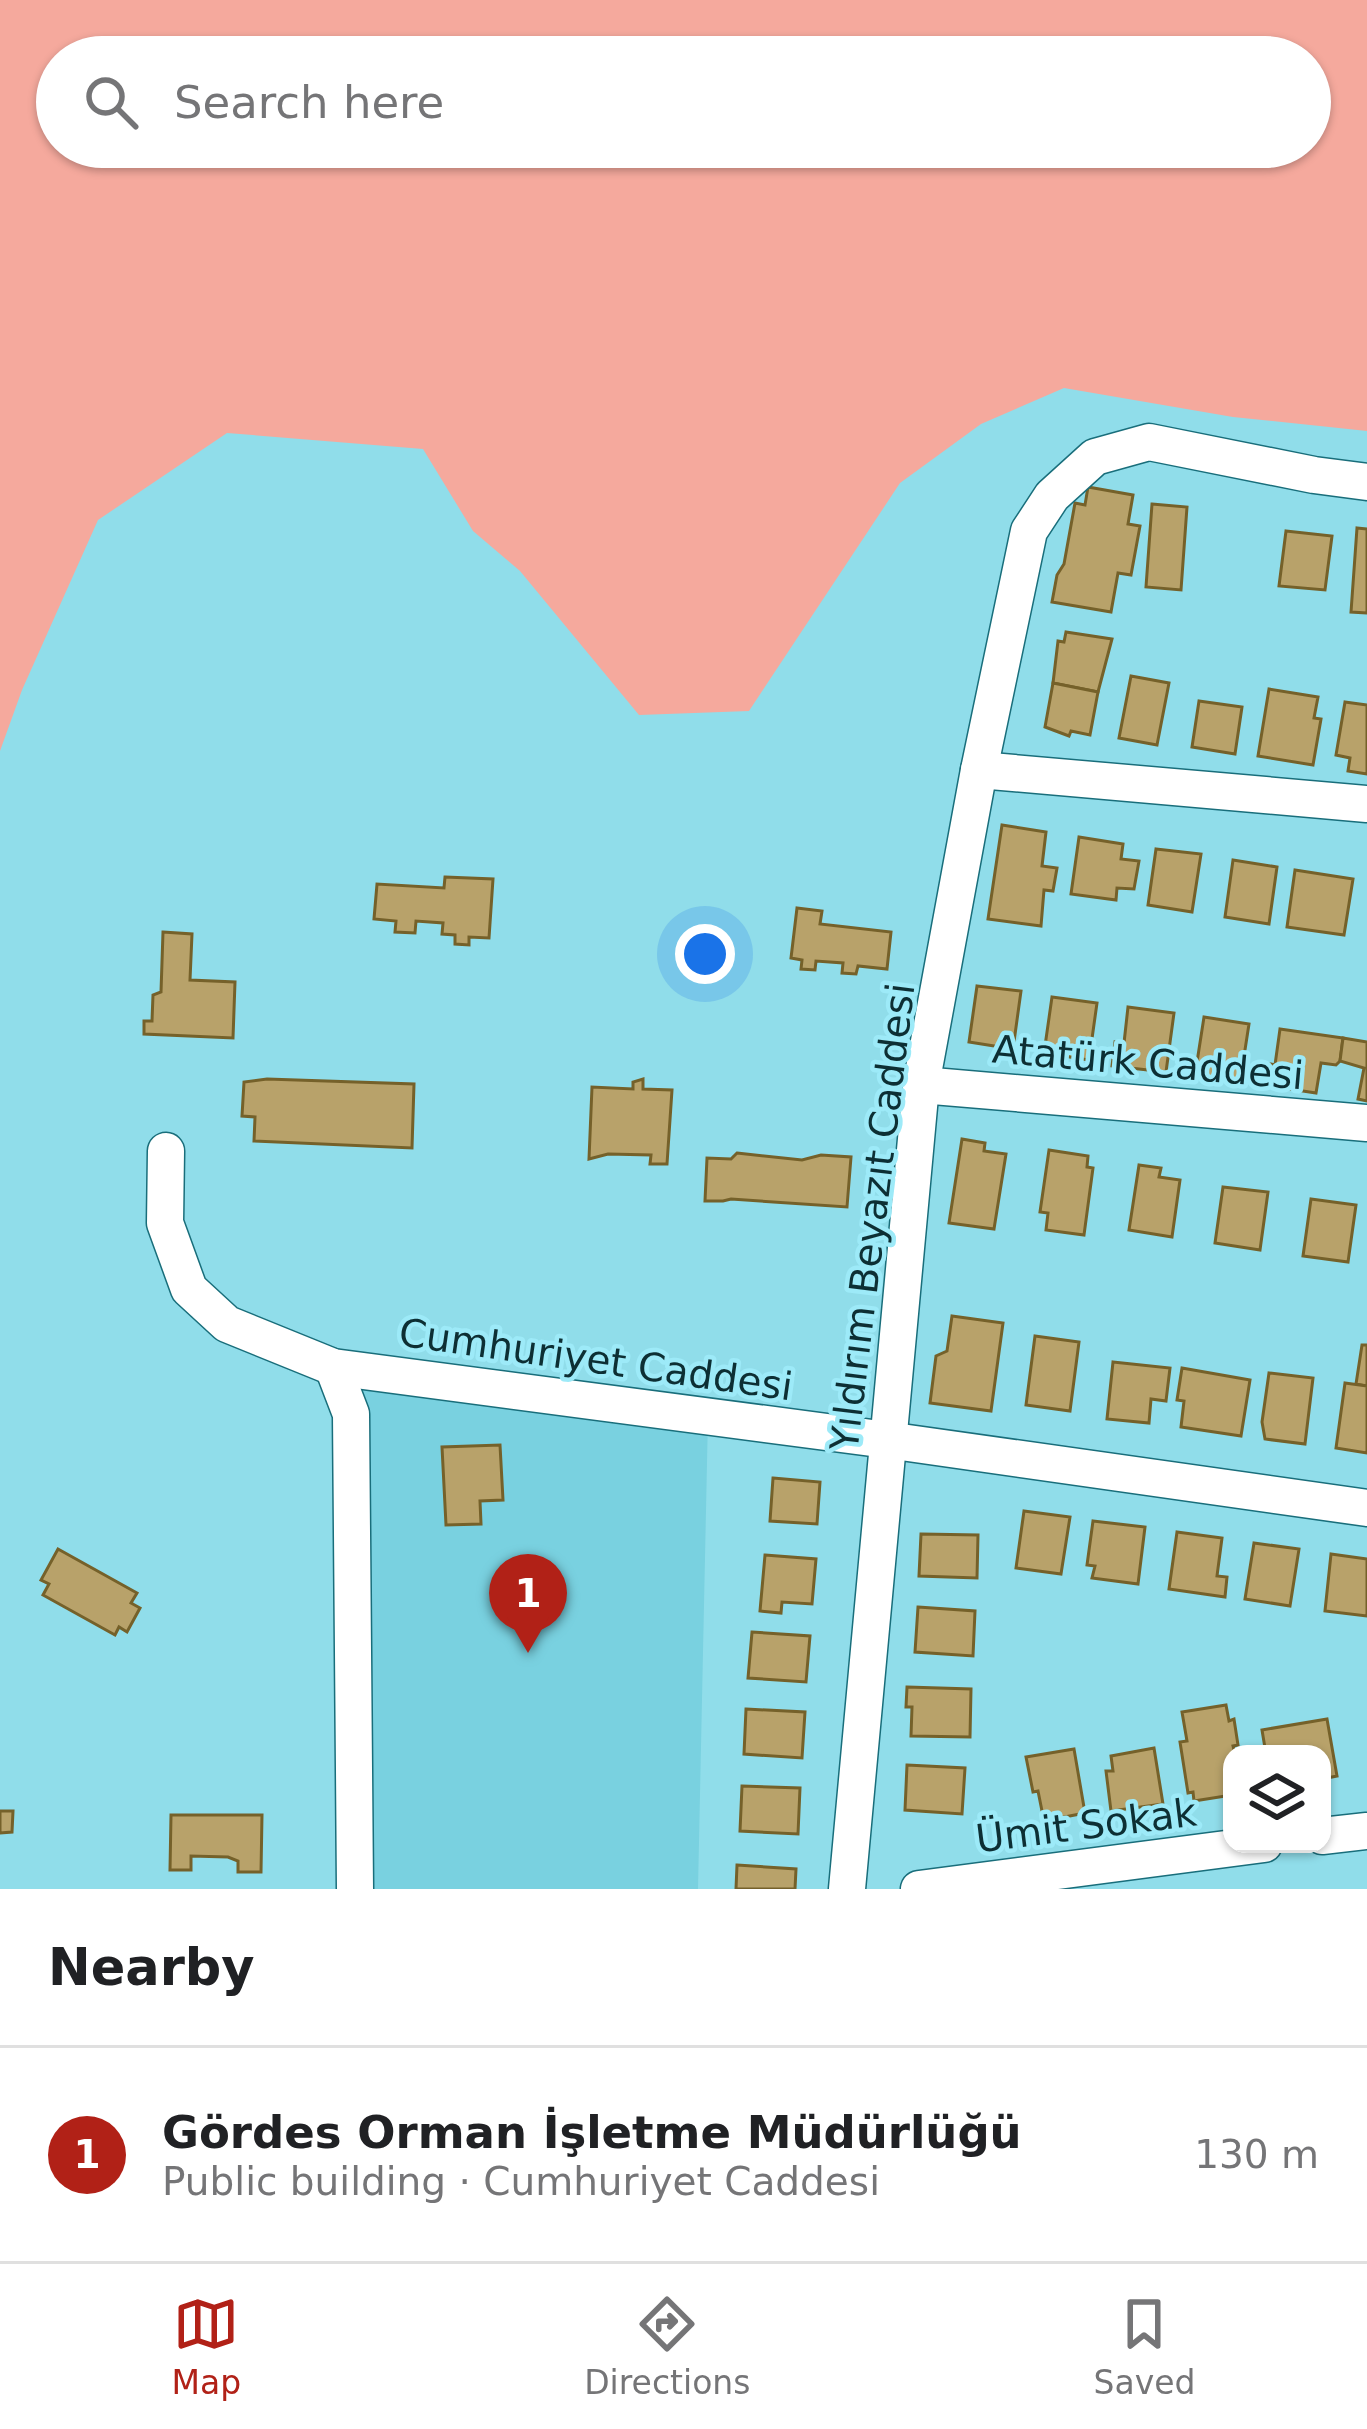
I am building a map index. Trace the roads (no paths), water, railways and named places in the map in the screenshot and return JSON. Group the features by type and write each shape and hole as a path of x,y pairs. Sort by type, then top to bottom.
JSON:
{"street":[{"name":"Yıldırım Beyazıt Caddesi","path":"847,1889 921,1085 1028,531 1052,496 1095,457 1149,442 1367,482"},
{"path":"979,770 1367,803"},
{"name":"Atatürk Caddesi","path":"921,1085 1367,1123"},
{"name":"Cumhuriyet Caddesi","path":"166,1151 164,1223 189,1289 227,1324 334,1367 1367,1508"},
{"path":"334,1367 351,1414 355,1889"},
{"path":"1331,1836 1367,1831"},
{"name":"Ümit Sokak","path":"919,1889 1223,1849"}],"place":[{"name":"Gördes Orman İşletme Müdürlüğü","path":"528,1653"}]}
